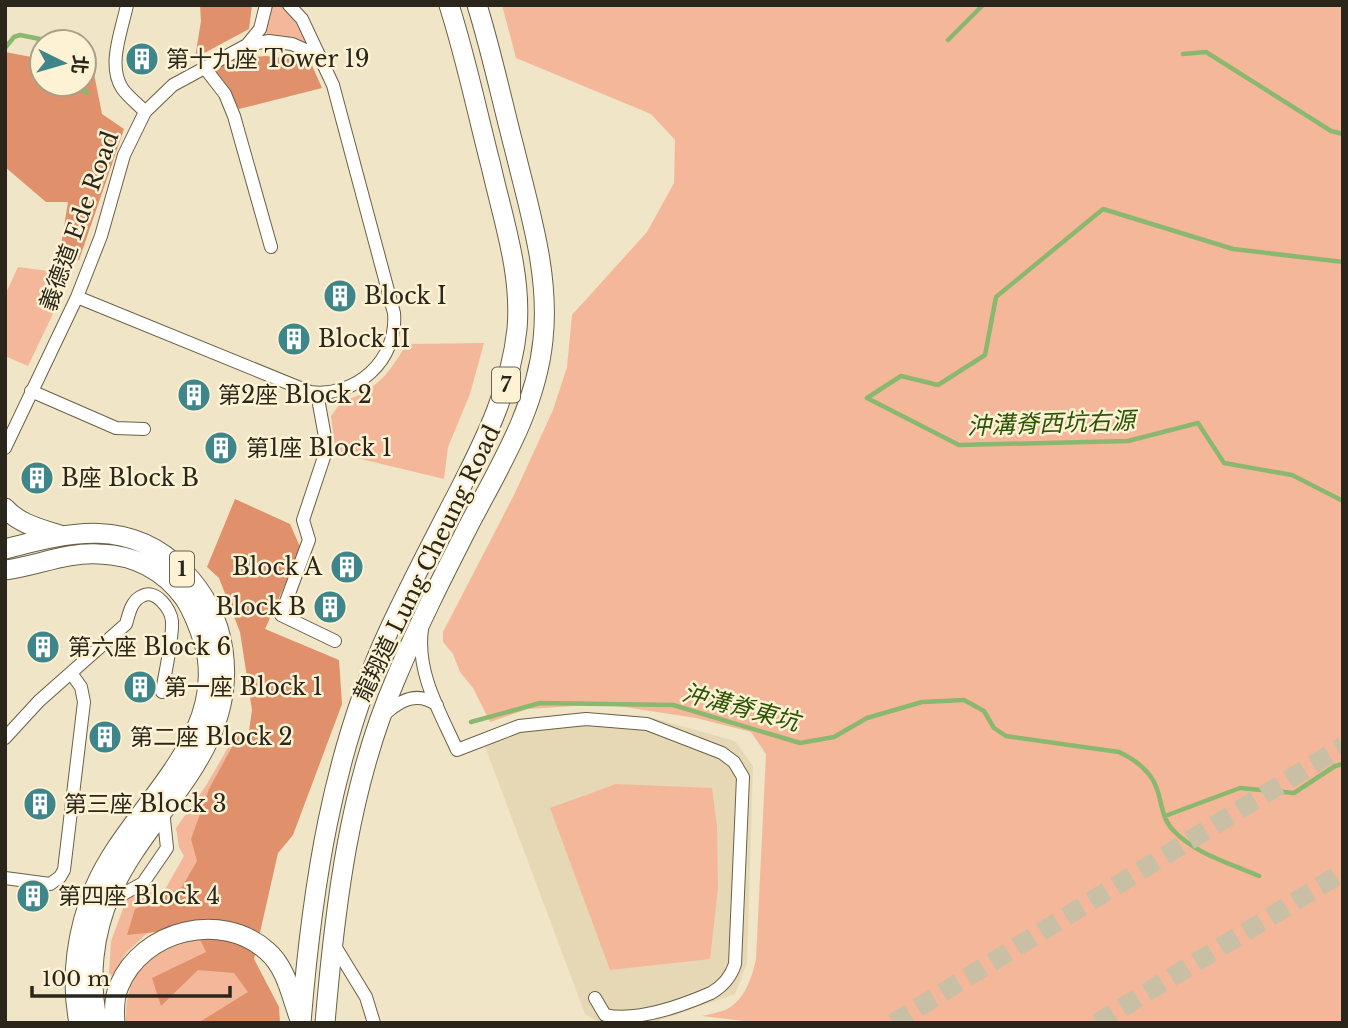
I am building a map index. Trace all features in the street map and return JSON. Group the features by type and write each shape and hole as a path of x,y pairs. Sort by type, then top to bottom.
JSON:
{"highway":[{"name":"龍翔道 Lung Cheung Road","path":"301,1022 319,864 344,755 372,670 390,628 491,425 507,383 515,346 518,306 513,261 449,5"},
{"name":"龍翔道 Lung Cheung Road","path":"326,1021 333,943 351,820 379,720 425,615 515,438 538,373 543,340 544,282 537,241 477,5"},
{"path":"5,508 31,526 61,535"},
{"name":"1","path":"5,549 61,535 83,533 111,533 134,539 157,550 178,565 206,601 218,629 225,666 224,689 219,716 207,746 125,866 106,904 94,956 94,994 98,1023"},
{"path":"5,538 38,540"},
{"name":"1","path":"8,571 77,554 123,556 146,564 175,587 190,607 202,635 208,661 206,701 192,740 118,845 90,899 76,960 75,988 79,1023"},
{"path":"115,1023 117,989 137,958 167,936 196,928 210,928 241,936 266,950 281,967 301,1022"}],"street":[{"path":"127,5 116,69 122,87 145,112"},
{"path":"247,45 260,29 266,5"},
{"path":"77,297 296,388 317,393 348,388 371,373 388,351 395,322 392,303 334,85 302,19 289,5"},
{"name":"義德道 Ede Road","path":"5,448 77,297 101,236 124,155 145,112 173,85 247,45 269,41 292,44 319,56"},
{"path":"204,67 225,94 234,116 271,247"},
{"path":"31,391 116,428 144,429"},
{"path":"317,393 327,448 303,520 309,540 281,615 335,641"},
{"path":"5,738 39,701 126,624 130,607 141,596 149,594 163,602 172,621 162,692"},
{"path":"425,615 421,657 437,705 457,750 519,726 586,719 647,724 722,752 734,762 743,777 735,964 730,976 722,986 711,993 636,1016 618,1018 606,1015 595,998"},
{"path":"5,878 50,884 60,877 64,870 84,702 81,687 71,673"},
{"path":"379,720 393,706 406,699 425,698 437,705"},
{"path":"344,755 366,761"},
{"path":"333,943 366,998 374,1023"}],"shaded area":[{"path":"200,5 252,5 249,29 195,58 201,21"},
{"path":"270,5 283,5 300,25 307,43 304,45 268,36 264,28"},
{"path":"502,5 1343,5 1343,1023 761,1023 702,1016 723,1011 740,998 756,959 766,754 751,732 696,718 605,704 528,709 490,722 473,688 460,672 453,654 443,642 443,632 514,495 553,410 567,367 572,315 647,232 674,183 675,140 651,114 516,58"},
{"path":"5,52 28,56 28,98 98,98 98,94 102,114 124,129 79,260 58,264 68,202 46,202 5,167"},
{"path":"266,56 310,61 322,88 239,109 211,68 231,59"},
{"path":"18,267 72,274 28,366 5,356 5,295"},
{"path":"484,343 470,394 448,447 444,479 336,453 331,416 342,401 363,393 380,380 406,344"},
{"path":"235,499 290,524 301,549 265,629 339,660 342,704 293,835 278,853 254,959 279,1007 280,1023 198,1023 248,992 234,973 198,970 161,1006 152,978 206,952 195,928 127,935 135,909 182,887 197,861 191,839 209,789 240,732 247,745 252,710 240,632 219,578 207,567"},
{"path":"584,713 653,718 735,741 753,766 747,963 735,994 652,1023 600,1023 585,1014 483,741 517,720"},
{"path":"230,744 236,749 252,820 167,924 145,935 126,953 112,976 109,973 111,941 127,898 145,890 163,893 184,856 179,847 176,828 207,784"},
{"path":"616,784 712,788 717,826 718,888 710,959 610,970 550,808"},
{"path":"199,939 222,943 272,1023 126,1023 130,989 144,965 167,949"}],"waterway":[{"path":"948,40 983,5"},
{"path":"5,48 14,37 28,37"},
{"path":"1183,54 1206,52 1331,131 1343,134"},
{"path":"867,398 901,376 938,385 985,355 996,297 1103,209 1233,249 1343,262"},
{"name":"沖溝脊西坑右源","path":"867,398 959,445 1128,441 1198,423 1224,463 1292,475 1343,501"},
{"name":"沖溝脊東坑","path":"471,722 540,703 673,705 800,743 834,737 867,718 922,702 964,700 984,711 994,728 1006,736 1119,752 1131,759 1151,777 1173,830 1213,857 1259,876"},
{"path":"1165,816 1240,788 1294,793 1335,766 1343,764"}],"tunnel":[{"path":"893,1023 1343,746"},
{"path":"1097,1023 1343,872"}],"place":[{"name":"第十九座 Tower 19","path":"142,59"},
{"name":"Block I","path":"340,296"},
{"name":"Block II","path":"294,339"},
{"name":"第2座 Block 2","path":"194,395"},
{"name":"第1座 Block 1","path":"221,448"},
{"name":"B座 Block B","path":"37,478"},
{"name":"Block A","path":"347,567"},
{"name":"Block B","path":"330,607"},
{"name":"第六座 Block 6","path":"43,647"},
{"name":"第一座 Block 1","path":"140,687"},
{"name":"第二座 Block 2","path":"105,737"},
{"name":"第三座 Block 3","path":"40,804"},
{"name":"第四座 Block 4","path":"33,896"}]}
